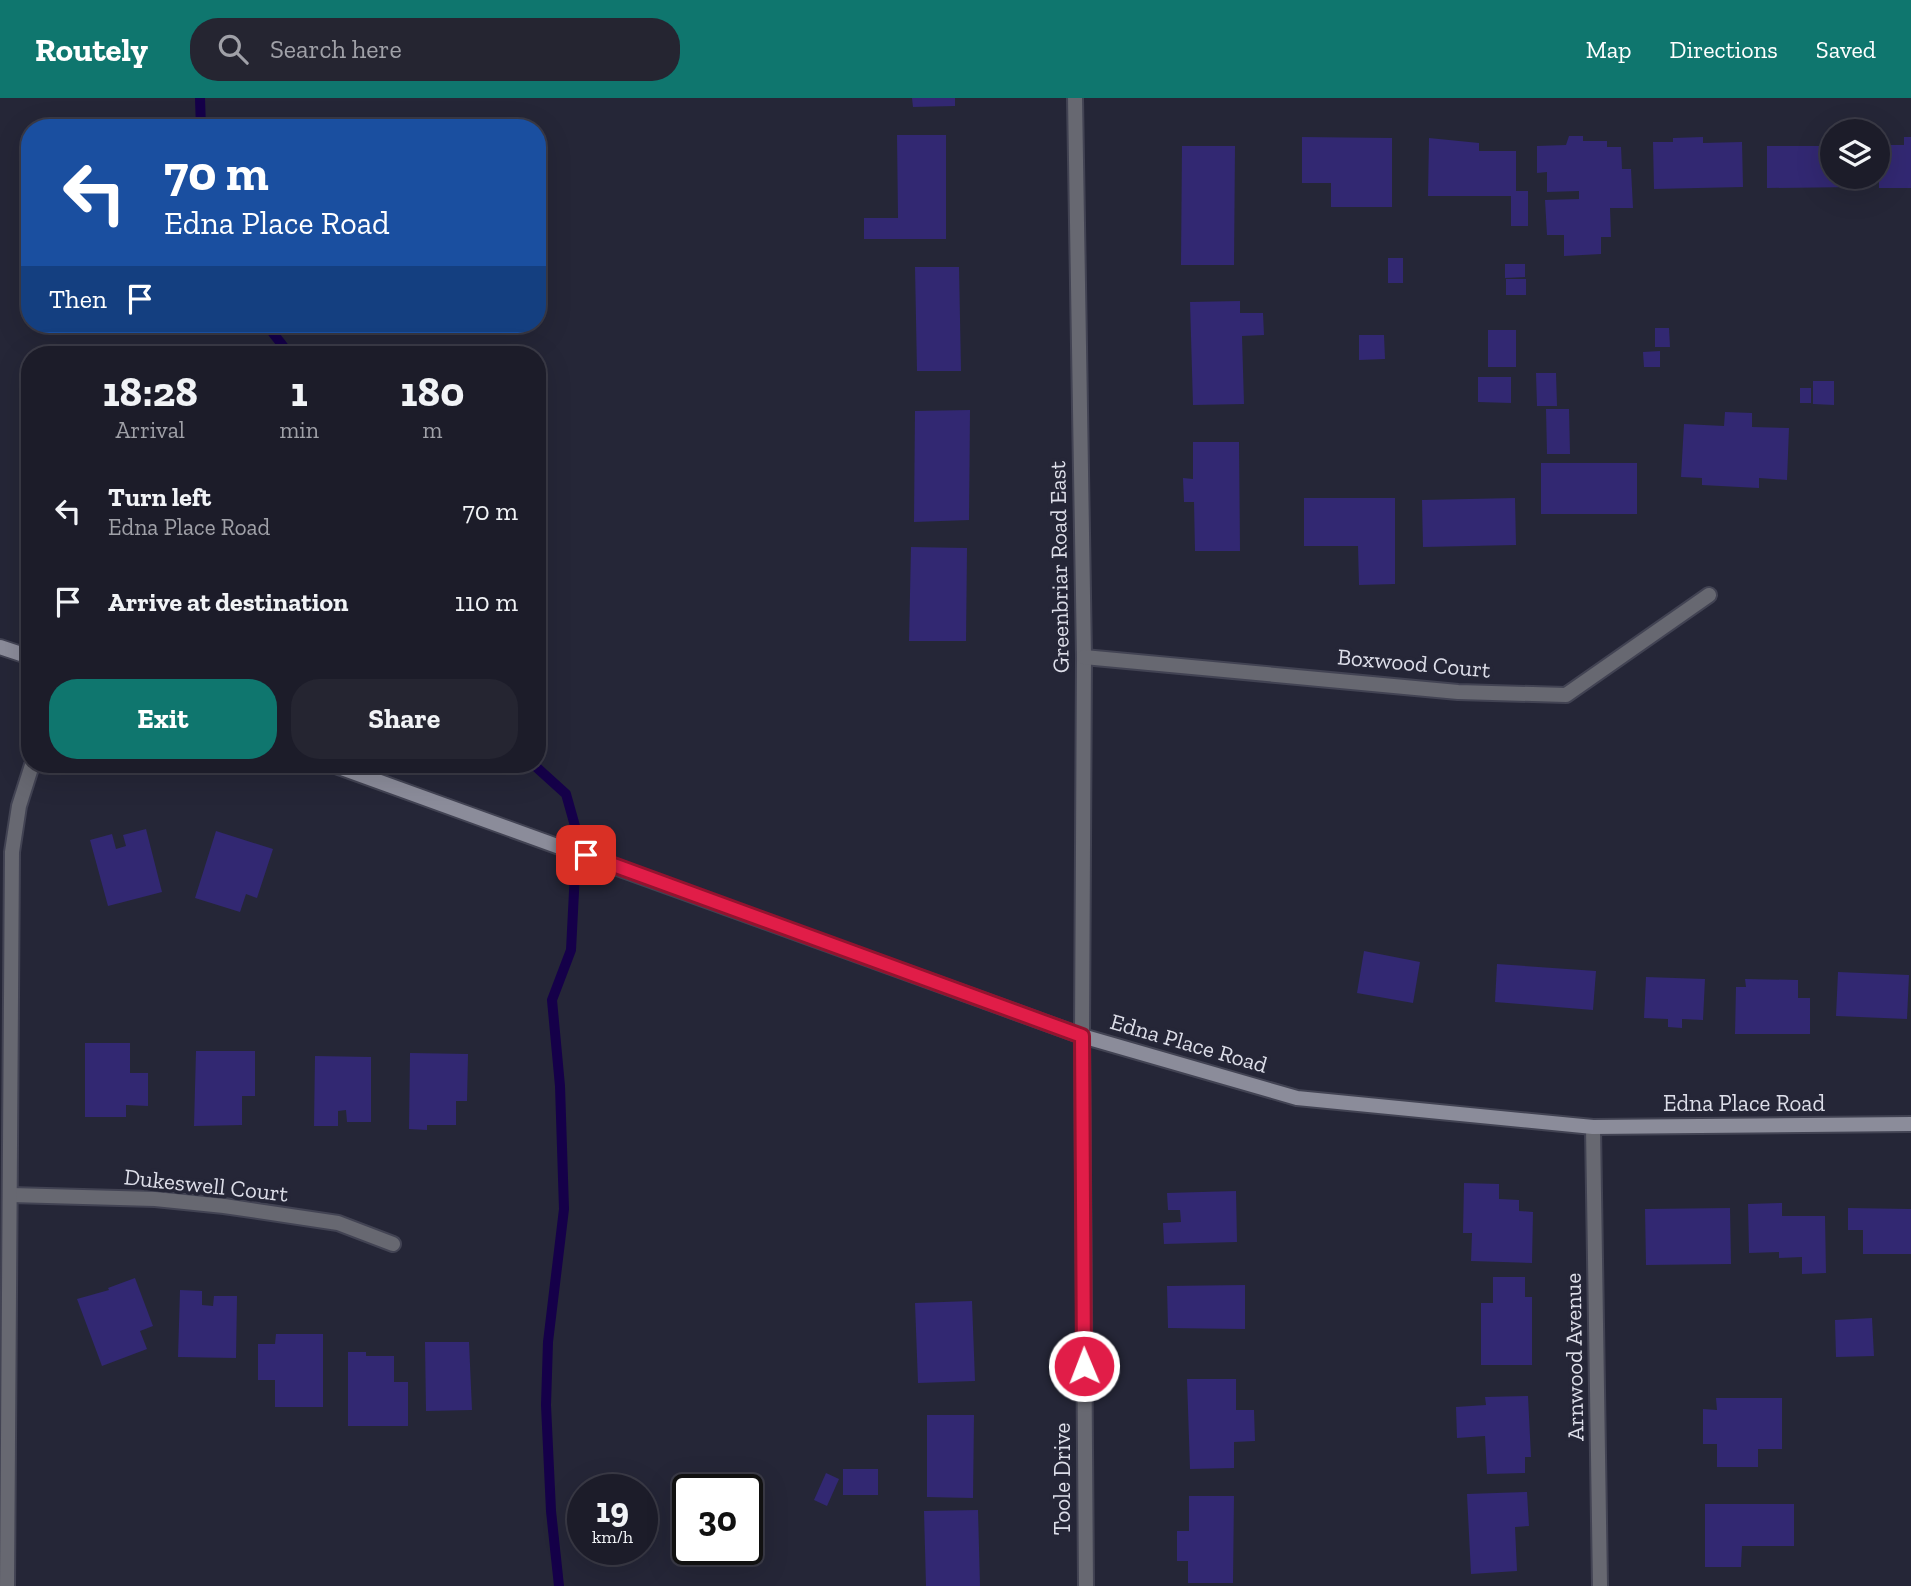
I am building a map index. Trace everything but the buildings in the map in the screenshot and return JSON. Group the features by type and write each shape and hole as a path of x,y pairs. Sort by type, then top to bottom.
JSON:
{"street":[{"name":"Greenbriar Road East","path":"1075,98 1084,657 1082,1036"},
{"name":"Boxwood Court","path":"1084,657 1458,692 1566,695 1709,595"},
{"path":"0,647 21,654"},
{"path":"7,1586 12,852 19,806 29,773"},
{"name":"Edna Place Road","path":"355,773 1082,1036 1297,1098 1593,1127 1911,1124"},
{"name":"Toole Drive","path":"1082,1036 1086,1586"},
{"name":"Arnwood Avenue","path":"1593,1127 1600,1586"},
{"name":"Dukeswell Court","path":"11,1195 155,1199 223,1206 338,1223 393,1244"}],"waterway":[{"path":"200,98 201,119"},
{"path":"273,333 283,346"},
{"path":"543,773 566,794 577,833 571,950 552,1000 560,1086 564,1209 548,1342 546,1405 551,1511 559,1586"}],"route":[{"path":"586,855 1082,1036 1084,1366"}]}
